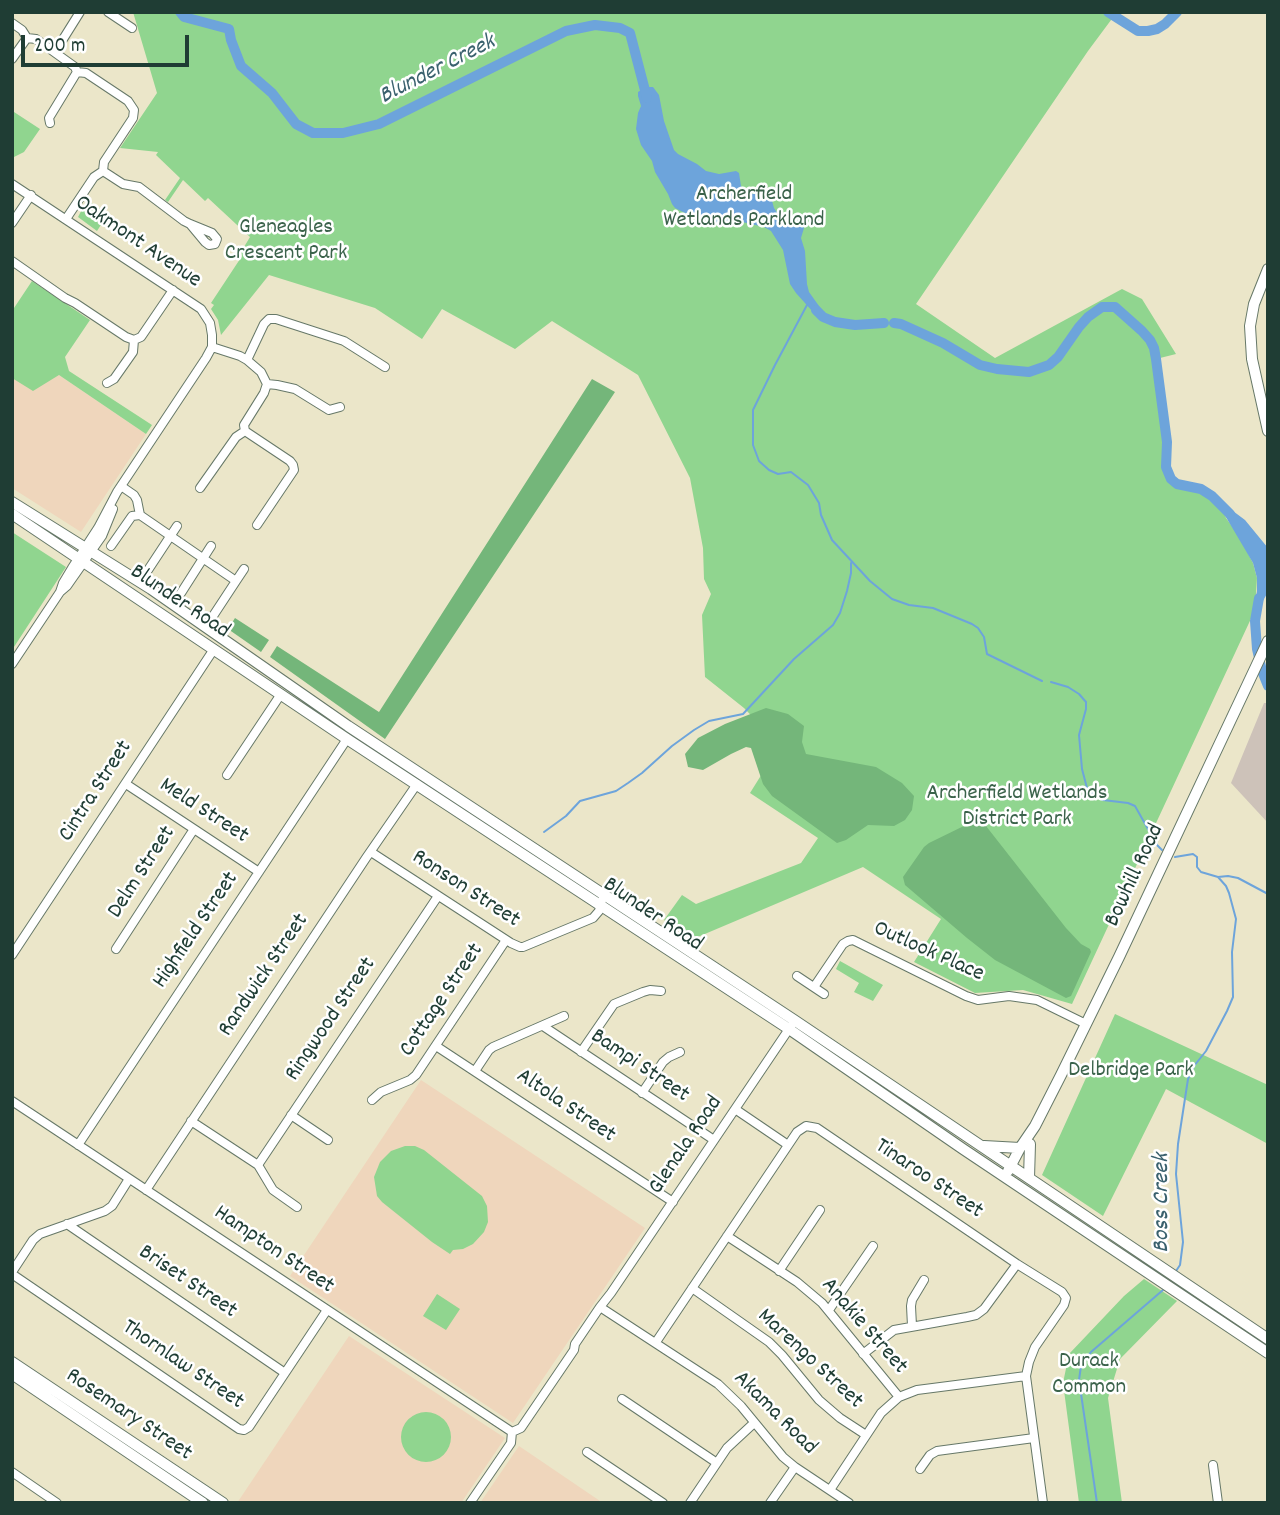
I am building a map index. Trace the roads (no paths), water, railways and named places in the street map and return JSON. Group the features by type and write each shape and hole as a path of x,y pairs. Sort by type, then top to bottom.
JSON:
{"main road":[{"path":"1268,269 1254,304 1250,326 1252,359 1268,431"},
{"name":"Blunder Road","path":"12,502 151,589 348,726 603,894 1006,1177 1268,1353"},
{"name":"Blunder Road","path":"12,514 347,739 601,905 980,1145 1268,1339"},
{"name":"Bowhill Road","path":"1006,1177 1036,1130 1035,1126 1267,643"},
{"path":"980,1145 1025,1146 1030,1178"},
{"name":"Rosemary Street","path":"15,1373 190,1499 203,1503"},
{"name":"Rosemary Street","path":"15,1373 223,1503"}],"street":[{"path":"55,52 80,12"},
{"path":"108,12 121,16 132,27"},
{"path":"12,23 27,37 36,39 75,67 77,72"},
{"path":"12,59 27,37"},
{"path":"50,123 49,118 77,72"},
{"path":"66,219 94,177 103,171 104,162 133,118 134,110 128,101 86,73 77,72"},
{"path":"103,171 123,184 139,187 190,224"},
{"name":"Oakmont Avenue","path":"12,184 201,309 210,323 212,347"},
{"path":"12,223 31,195"},
{"path":"12,261 134,341"},
{"path":"134,341 141,337 173,290"},
{"path":"247,360 264,324 269,319 276,319 344,341 385,367"},
{"path":"107,383 114,379 133,352 134,341"},
{"path":"12,664 60,592 63,583 81,560 119,489 212,347 240,356 261,372 267,384 244,425 245,432 293,465 294,470 257,525"},
{"path":"267,384 295,389 329,410 333,419"},
{"path":"329,410 340,407"},
{"path":"200,488 236,437 245,432"},
{"path":"119,489 134,495 139,515"},
{"path":"111,546 132,516 139,515 236,581"},
{"path":"148,570 177,526"},
{"path":"181,593 211,546"},
{"path":"213,616 244,569"},
{"name":"Cintra Street","path":"12,955 215,649"},
{"path":"227,775 281,694"},
{"name":"Highfield Street","path":"78,1145 347,739"},
{"name":"Meld Street","path":"126,784 259,872"},
{"name":"Randwick Street","path":"146,1190 417,784"},
{"name":"Delm Street","path":"116,949 194,829"},
{"name":"Ronson Street","path":"372,852 516,947 523,947 593,918 601,905"},
{"path":"601,905 603,894"},
{"name":"Ringwood Street","path":"258,1165 439,896"},
{"name":"Delm Street","path":"113,930 124,937"},
{"name":"Cottage Street","path":"372,1100 381,1092 416,1075 506,940"},
{"name":"Outlook Place","path":"814,987 843,944 853,940 966,996 978,1000 1009,996 1037,1000 1086,1024"},
{"path":"797,976 824,994"},
{"path":"581,1052 614,1004 643,992 662,991"},
{"path":"475,1071 493,1047 564,1016"},
{"name":"Glenala Road","path":"470,1503 510,1443 512,1432 521,1427 574,1350 579,1347 611,1293 791,1025"},
{"name":"Bampi Street","path":"543,1026 714,1140"},
{"name":"Altola Street","path":"436,1046 673,1202"},
{"path":"642,1093 663,1062 680,1052"},
{"name":"Hampton Street","path":"12,1101 512,1432"},
{"path":"735,1109 788,1145"},
{"path":"291,1115 328,1140"},
{"path":"191,1121 258,1165 272,1190 297,1207"},
{"name":"Tinaroo Street","path":"656,1342 788,1145 801,1128 817,1128 1062,1292 1066,1298 1035,1347 1026,1376 1043,1503"},
{"path":"12,1273 33,1240 40,1234 112,1206 130,1179"},
{"path":"779,1271 820,1210"},
{"name":"Briset Street","path":"66,1224 285,1373"},
{"name":"Anakie Street","path":"727,1236 804,1288 829,1310 899,1397"},
{"path":"829,1310 873,1246"},
{"path":"863,1354 894,1330 976,1315 984,1309 1017,1264"},
{"name":"Thornlaw Street","path":"12,1273 244,1430 249,1427 327,1310"},
{"path":"912,1326 912,1300 924,1280"},
{"name":"Marengo Street","path":"692,1288 769,1342 828,1409 866,1436"},
{"name":"Akama Road","path":"602,1308 718,1384 795,1467 849,1503"},
{"path":"1251,1327 1268,1332"},
{"path":"830,1490 881,1413 899,1397 917,1390 1026,1376"},
{"path":"622,1399 717,1463"},
{"path":"690,1503 733,1441 754,1423"},
{"path":"920,1469 930,1455 937,1451 1034,1438"},
{"path":"587,1452 663,1503"},
{"path":"1213,1465 1218,1503"},
{"path":"770,1503 795,1467"},
{"path":"12,1472 46,1499 57,1503"}],"water":[{"path":"646,87 653,87 659,95 664,121 674,150 678,154 706,171 719,174 736,171 745,190 751,194 763,192 771,197 780,217 801,223 804,228 801,238 805,251 807,284 809,292 824,313 823,318 813,312 790,284 783,250 771,231 738,221 722,226 675,208 641,145 636,129 641,106 638,92"},
{"path":"1221,502 1245,520 1268,548 1268,592 1260,606 1254,610 1257,578 1253,563 1220,507"}],"waterway":[{"name":"Blunder Creek","path":"180,12 184,17 229,29 241,66 272,93 296,124 313,133 343,133 379,124 566,31 595,25 620,28 630,33 647,98"},
{"path":"1108,12 1138,31 1157,29 1177,12"},
{"path":"807,305 753,410 753,445 759,461 778,474 791,472 808,485 819,503 832,540 870,581 892,599 909,605 933,608 972,624 984,637 987,654 1042,681"},
{"name":"Blunder Creek","path":"894,323 943,343 980,365 1029,372 1049,365 1058,357 1088,317 1102,307 1115,307 1142,331 1154,348 1167,442 1166,467 1171,479 1177,484 1201,489 1230,514"},
{"name":"Blunder Creek","path":"816,310 823,317 835,322 855,325 884,323"},
{"path":"544,832 566,816 580,801 616,791 628,783 672,746 709,721 743,714 794,659 833,625 847,591 851,563"},
{"name":"Blunder Creek","path":"1259,598 1255,621 1257,649 1268,686"},
{"path":"1051,682 1068,687 1086,702 1079,735 1082,769 1087,788 1103,800 1135,806 1162,850"},
{"name":"Boss Creek","path":"1175,857 1193,854 1197,857 1197,867 1201,872 1218,877 1238,878 1268,894"},
{"name":"Boss Creek","path":"1176,1271 1180,1265 1183,1242 1176,1174 1188,1079 1206,1051 1233,997 1232,952 1236,919 1229,893 1218,877"},
{"name":"Boss Creek","path":"1097,1503 1079,1380 1081,1366 1091,1352 1163,1290"}],"park label":[{"name":"Archerfield Wetlands Parkland","path":"744,209"},
{"name":"Gleneagles Crescent Park","path":"286,242"},
{"name":"Archerfield Wetlands District Park","path":"1017,808"},
{"name":"Delbridge Park","path":"1131,1072"},
{"name":"Durack Common","path":"1089,1376"}]}
